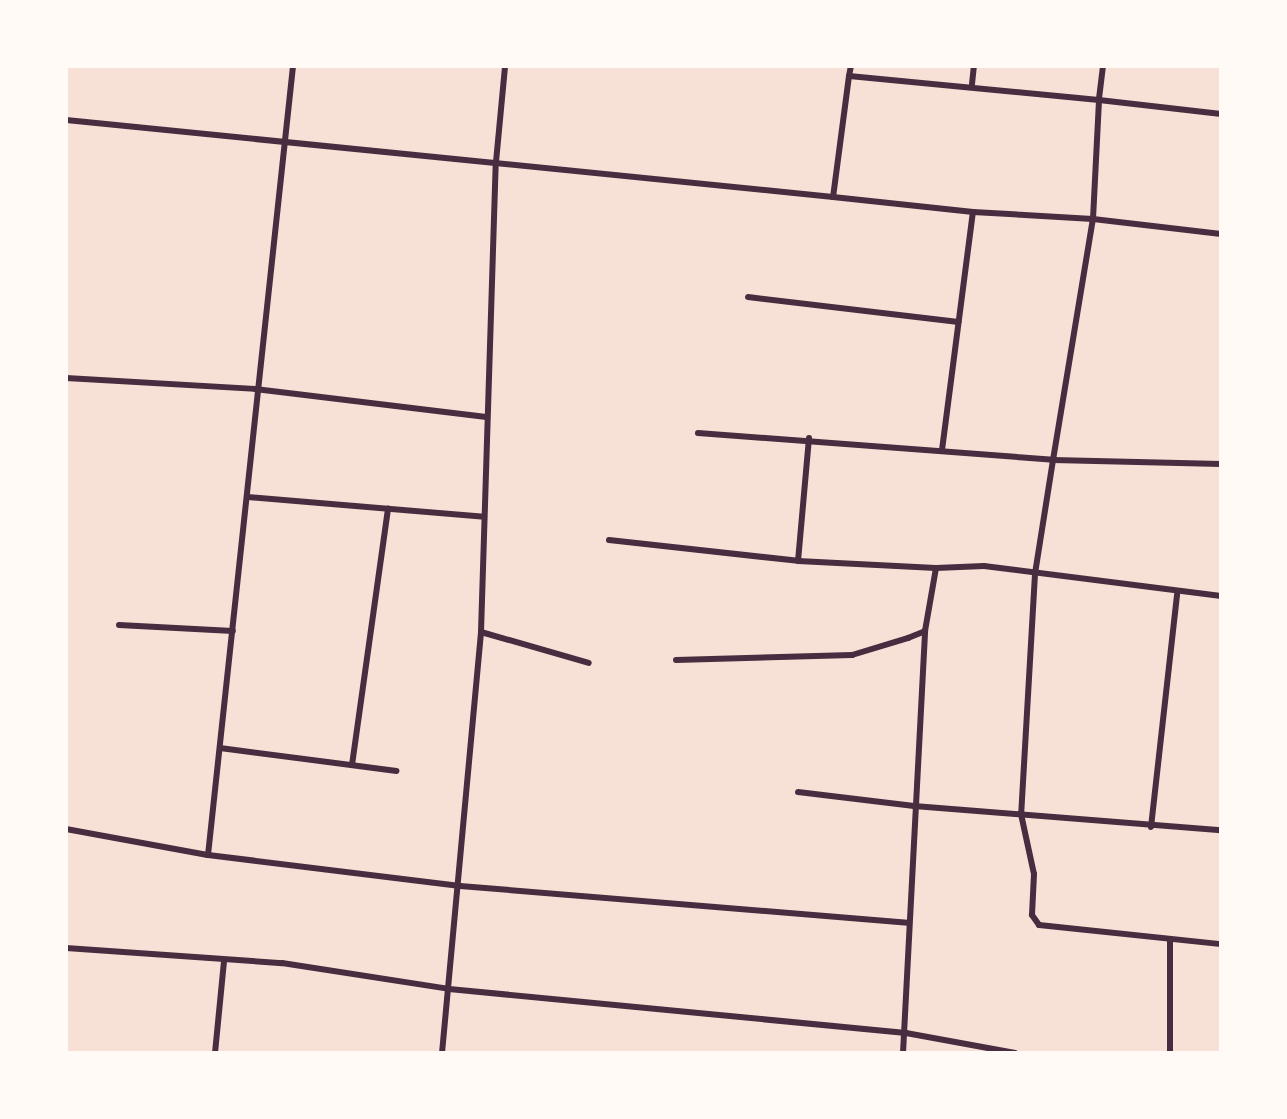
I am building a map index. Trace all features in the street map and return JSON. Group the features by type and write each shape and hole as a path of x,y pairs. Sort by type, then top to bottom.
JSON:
{"street":[{"path":"208,855 248,497 255,389 288,144 293,66"},
{"path":"442,1053 481,632 486,417 496,162 505,66"},
{"path":"833,197 850,66"},
{"path":"972,84 974,66"},
{"path":"1102,66 1098,100 1093,219 1035,574 1021,814 1034,874 1032,915 1039,925 1170,942 1221,944"},
{"path":"849,76 972,84 1221,114"},
{"path":"66,120 288,144 496,162 602,177 973,212 1093,219 1221,234"},
{"path":"942,450 973,212"},
{"path":"748,297 959,322"},
{"path":"66,378 255,389 486,417"},
{"path":"698,433 809,438 1053,460 1221,464"},
{"path":"798,561 809,438"},
{"path":"248,497 484,517"},
{"path":"352,765 388,509"},
{"path":"609,540 798,561 936,568 984,566 1177,594 1221,596"},
{"path":"903,1053 906,1033 907,923 914,806 926,631 936,568"},
{"path":"1150,827 1177,594"},
{"path":"119,625 233,631"},
{"path":"676,660 852,655 926,631"},
{"path":"481,632 589,663"},
{"path":"220,748 397,771"},
{"path":"798,792 914,806 1150,827 1221,830"},
{"path":"66,830 208,855 459,886 907,923"},
{"path":"1170,942 1170,1053"},
{"path":"66,948 224,962 282,963 449,989 906,1033 1015,1053"},
{"path":"215,1053 224,962"}]}
